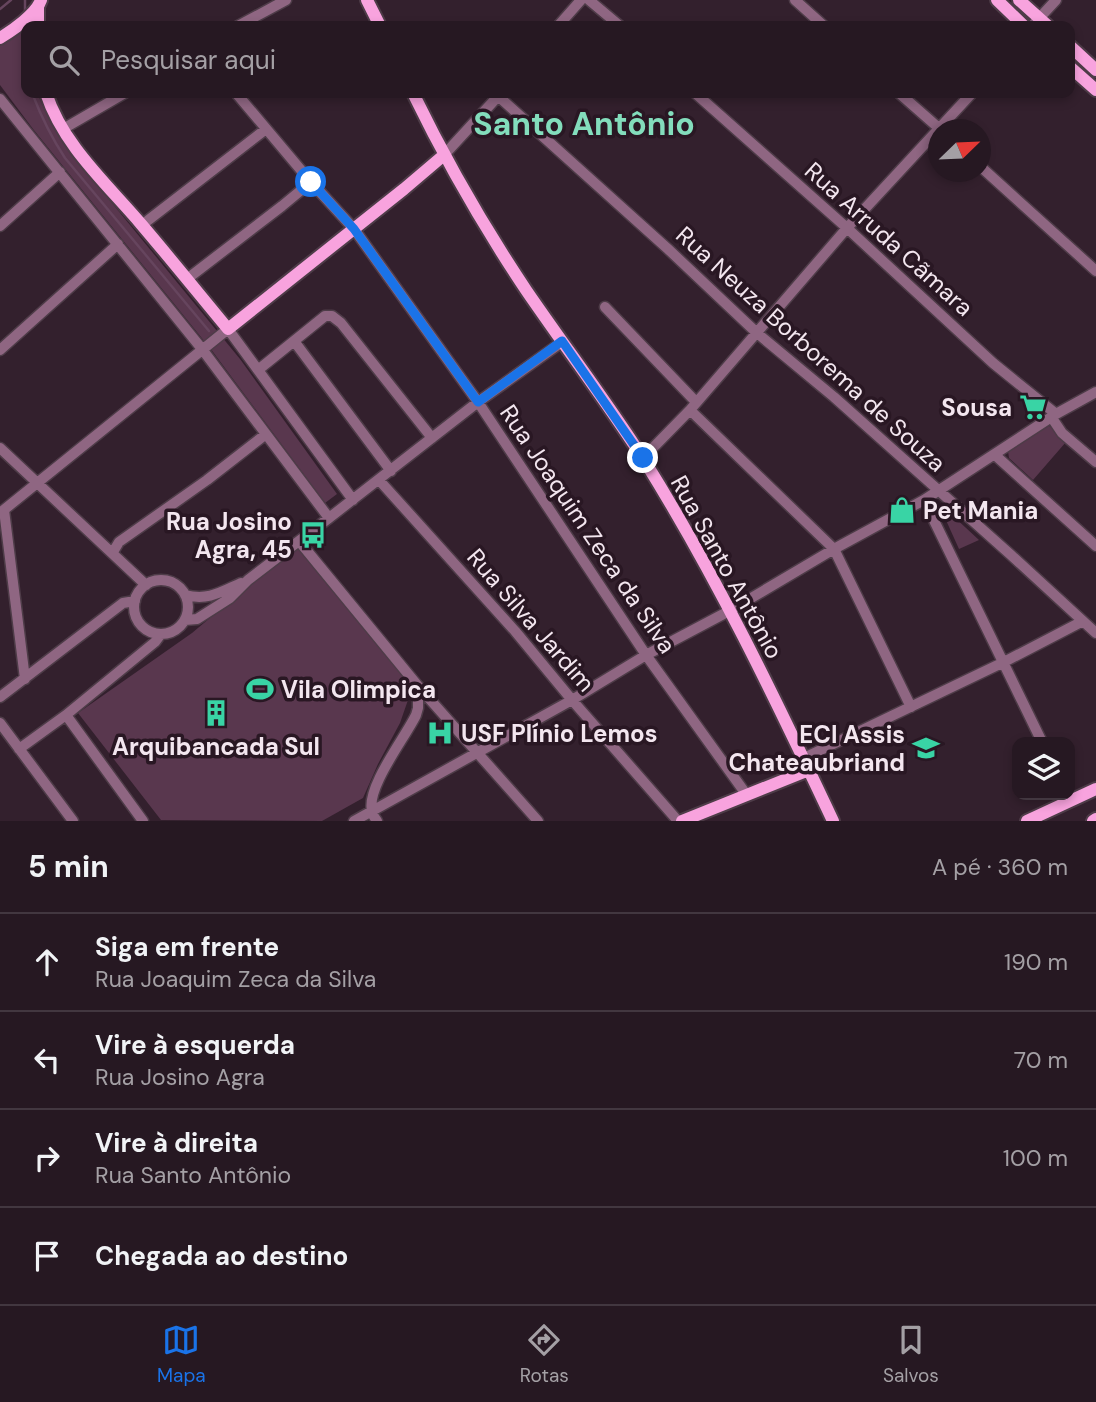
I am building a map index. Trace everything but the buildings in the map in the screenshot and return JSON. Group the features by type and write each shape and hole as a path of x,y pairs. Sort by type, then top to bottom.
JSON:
{"main road":[{"path":"367,0 378,21"},
{"path":"997,0 1019,21"},
{"path":"1019,0 1037,21"},
{"path":"4,36 40,4"},
{"path":"1075,51 1096,70"},
{"path":"1075,71 1096,90"},
{"path":"48,98 51,109 78,151 187,279 226,330 444,155"},
{"name":"Rua Santo Antônio","path":"416,98 444,155 491,235 643,458 702,557 731,610 833,821"},
{"path":"680,821 746,794 806,764"},
{"path":"1075,796 1096,789"},
{"path":"1027,821 1064,800"}],"street":[{"path":"248,21 286,0"},
{"path":"562,21 581,0"},
{"path":"589,0 614,21"},
{"path":"795,0 818,21"},
{"path":"1042,21 1056,0"},
{"path":"63,129 116,98"},
{"name":"Rua Joaquim Zeca da Silva","path":"240,98 354,229 478,402 646,655 746,794"},
{"path":"444,155 496,98"},
{"name":"Rua Neuza Borborema de Souza","path":"504,98 757,333 834,397 1096,633"},
{"name":"Rua Arruda Cãmara","path":"701,98 1054,416 1059,429 1096,462"},
{"path":"905,98 929,119"},
{"path":"949,119 968,98"},
{"path":"0,99 205,347 329,518"},
{"path":"142,225 266,129"},
{"path":"643,458 693,406 847,228 928,142"},
{"path":"0,226 60,172"},
{"path":"991,176 1096,271"},
{"path":"187,279 311,182"},
{"path":"0,350 118,244"},
{"path":"605,307 693,406 834,549 911,707"},
{"path":"257,370 325,316 335,317 432,438"},
{"path":"25,679 2,511 226,330 353,499"},
{"path":"294,341 391,471"},
{"path":"185,620 198,620 230,598 248,580 478,402 562,341"},
{"path":"354,821 374,816 476,752 924,500 1096,392"},
{"path":"113,552 119,542 208,480 266,434"},
{"path":"0,448 146,584"},
{"path":"995,455 1096,546"},
{"name":"Rua Silva Jardim","path":"379,480 680,821"},
{"path":"924,500 1040,737"},
{"path":"299,541 418,685 538,821"},
{"path":"163,580 172,583 185,595 188,604 185,620 175,630 161,634 152,633 139,623 135,615 135,601 139,590 146,584 163,580"},
{"path":"185,595 197,598 209,596 248,580"},
{"path":"0,697 122,603 135,601"},
{"path":"806,764 911,707 1083,621"},
{"path":"19,749 66,715 155,642 161,634"},
{"path":"374,816 372,799 382,774 416,715 418,685"},
{"path":"66,715 143,821"},
{"path":"0,723 73,821"}],"shaded area":[{"path":"21,32 21,98 39,98 51,123 75,158 240,359 337,494 325,503 213,352 0,85 0,43"},
{"path":"1048,425 1066,442 1033,480 1009,458 1008,451"},
{"path":"947,512 979,540 959,549 945,518 944,514"},
{"name":"Vila Olimpica","path":"297,545 408,679 408,700 400,723 363,798 322,821 161,820 78,713 192,633"}],"waterway":[{"path":"0,9 11,0"},
{"path":"25,0 25,14"},
{"path":"34,98 65,158 209,331"}],"place":[{"name":"Sousa","path":"1033,407"},
{"name":"Pet Mania","path":"902,510"},
{"name":"Rua Josino Agra, 45","path":"313,535"},
{"name":"Vila Olimpica","path":"260,689"},
{"name":"Arquibancada Sul","path":"216,713"},
{"name":"USF Plínio Lemos","path":"440,733"},
{"name":"ECI Assis Chateaubriand","path":"926,748"}],"district":[{"name":"Santo Antônio","path":"584,124"}],"route":[{"path":"311,182 354,229 478,402 562,341 643,458"}]}
